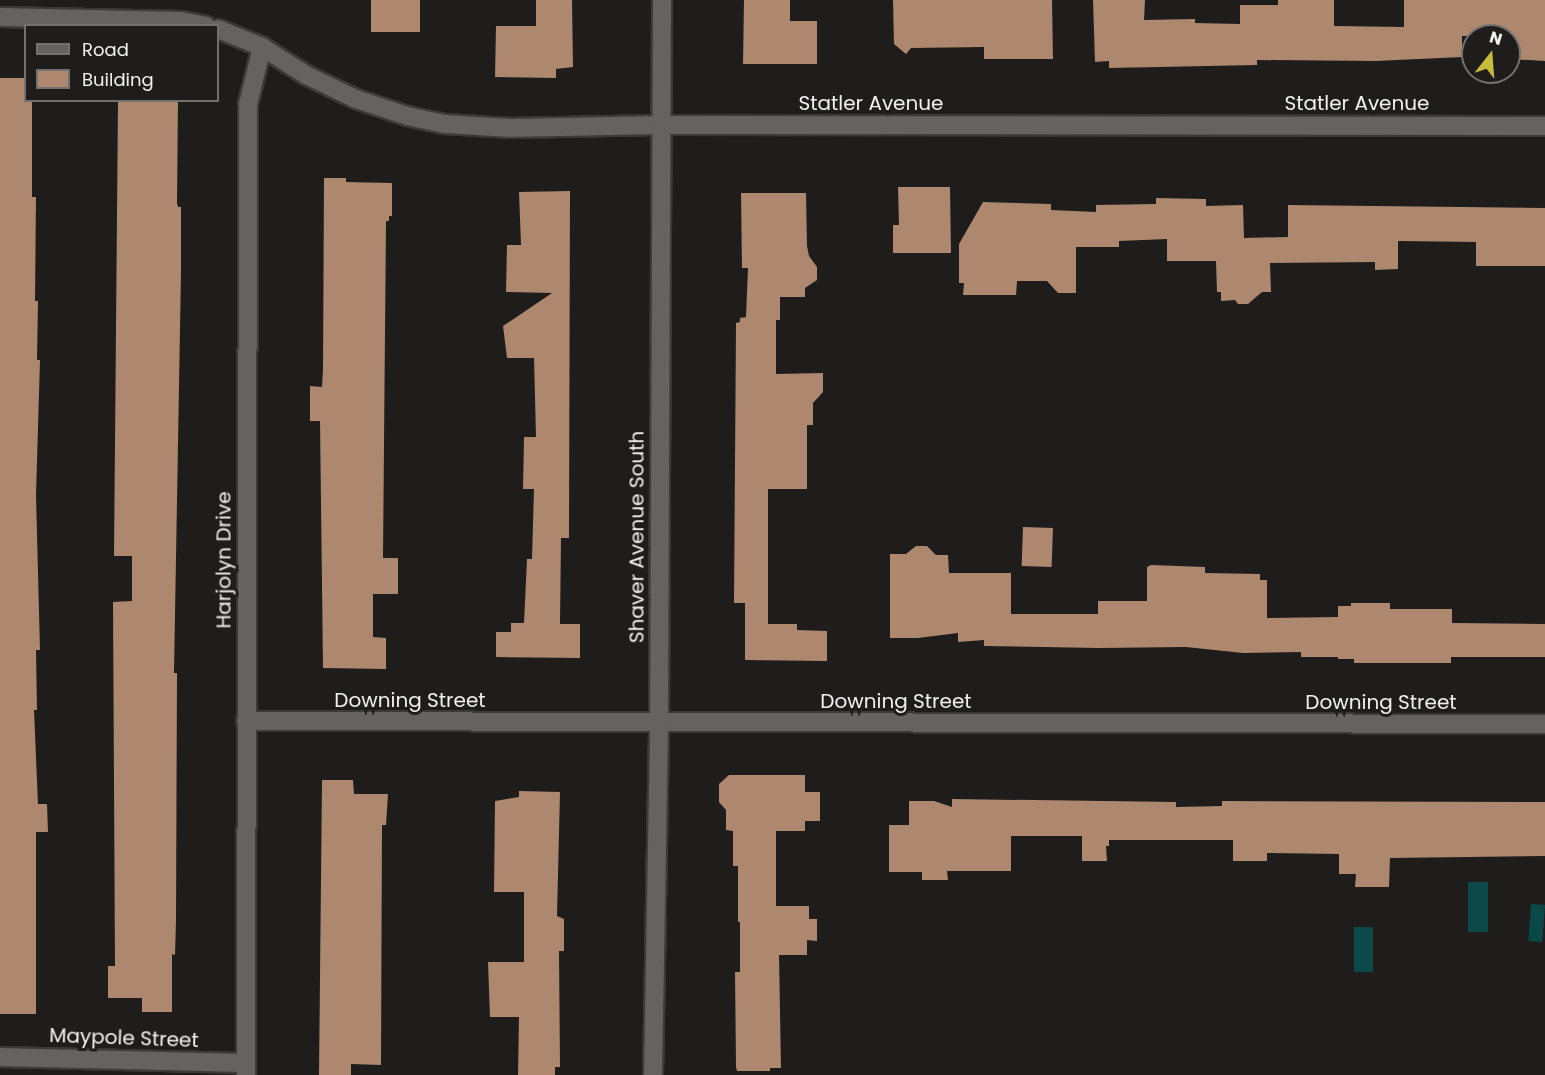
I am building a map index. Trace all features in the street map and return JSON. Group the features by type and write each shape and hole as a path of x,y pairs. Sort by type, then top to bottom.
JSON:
{"street":[{"name":"Shaver Avenue South","path":"653,1075 659,722 662,0"},
{"path":"0,17 181,21 196,24"},
{"name":"Statler Avenue","path":"219,29 262,47 306,75 356,99 407,116 435,122 510,128 660,125 1545,126"},
{"name":"Harjolyn Drive","path":"246,1069 248,104 253,75 262,47"},
{"name":"Downing Street","path":"246,722 1545,724"},
{"name":"Maypole Street","path":"0,1057 246,1069"}],"water":[{"path":"1468,882 1488,882 1488,932 1468,932"},
{"path":"1531,904 1545,905 1542,942 1528,941"},
{"path":"1354,927 1373,927 1373,972 1354,972"}],"building":[{"path":"371,0 420,0 420,32 371,32"},
{"path":"536,0 572,0 573,67 556,69 556,78 495,77 496,26 536,26"},
{"path":"744,0 790,0 790,21 817,21 817,64 743,64"},
{"path":"893,0 1052,0 1053,59 984,59 984,47 911,48 906,54 894,44"},
{"path":"1093,0 1145,0 1144,20 1195,19 1195,23 1240,24 1240,5 1278,5 1278,0 1334,0 1334,26 1404,27 1404,0 1545,0 1545,61 1521,60 1521,24 1461,24 1461,57 1376,61 1257,60 1257,65 1109,68 1109,61 1095,62"},
{"path":"0,78 24,78 24,102 32,102 32,197 36,197 35,301 38,301 37,360 40,360 36,495 40,650 36,650 37,710 34,710 38,804 47,804 48,832 36,832 36,1014 0,1014"},
{"path":"118,102 178,102 177,203 178,207 181,207 181,272 174,673 177,673 176,921 175,955 172,954 172,1012 142,1012 142,998 108,998 108,966 115,966 113,602 132,601 132,556 114,556"},
{"path":"324,178 346,178 346,182 392,183 392,216 389,216 389,221 386,221 383,558 398,558 398,594 373,594 373,637 386,638 386,669 323,668 320,421 310,421 310,386 322,387"},
{"path":"898,187 950,187 951,253 893,253 893,225 899,225"},
{"path":"570,191 569,538 561,538 560,624 580,624 580,658 496,657 496,632 511,632 511,623 524,623 527,559 532,559 534,489 523,489 524,437 536,437 534,358 507,358 503,326 552,293 506,292 507,245 521,245 519,192"},
{"path":"741,193 806,193 807,246 809,256 817,267 817,280 805,288 805,297 780,297 780,320 776,320 776,374 823,373 823,392 813,403 813,425 807,425 807,489 768,489 768,624 797,624 797,630 827,631 827,661 745,660 745,603 734,603 736,323 740,322 740,318 746,317 748,268 742,268"},
{"path":"1156,198 1206,199 1206,206 1243,205 1244,238 1288,237 1288,205 1545,208 1545,266 1476,266 1476,242 1398,241 1398,269 1375,270 1375,262 1270,263 1271,292 1262,292 1248,304 1238,304 1235,300 1221,301 1221,292 1217,292 1216,261 1167,261 1167,239 1119,241 1119,247 1076,247 1076,293 1058,293 1047,281 1017,281 1016,295 963,295 964,283 959,283 959,244 983,202 1051,204 1051,210 1096,212 1096,205 1156,204"},
{"path":"1023,527 1053,528 1052,567 1022,566"},
{"path":"916,546 927,546 936,555 948,555 949,573 1011,573 1011,614 1098,614 1098,601 1147,601 1147,567 1151,565 1205,567 1205,573 1260,574 1260,580 1267,580 1267,618 1338,617 1338,606 1351,606 1351,603 1390,603 1390,609 1452,609 1452,623 1545,624 1545,657 1451,657 1451,663 1354,663 1354,659 1338,659 1338,657 1301,657 1301,652 1243,653 1186,647 984,646 984,640 958,642 958,633 918,638 890,638 890,554 906,554"},
{"path":"729,775 805,775 805,792 820,792 820,821 805,821 805,831 776,831 776,906 809,906 809,919 817,919 817,941 807,940 807,955 779,955 781,1068 770,1068 770,1071 737,1071 736,1067 735,972 740,972 738,866 733,866 733,831 726,830 726,810 719,802 719,784"},
{"path":"322,780 353,780 354,794 388,794 386,825 382,825 381,1065 351,1064 351,1075 319,1075"},
{"path":"519,791 560,792 557,916 564,919 564,951 559,951 560,1067 555,1067 555,1075 518,1075 519,1017 490,1017 488,962 524,962 524,892 494,892 495,801 519,797"},
{"path":"952,799 1176,802 1176,807 1222,806 1222,801 1545,802 1545,856 1390,858 1389,887 1355,887 1356,874 1339,874 1339,854 1267,853 1267,861 1233,861 1233,840 1109,840 1109,846 1106,846 1107,861 1082,861 1082,836 1011,836 1011,871 947,871 948,880 922,880 922,872 889,872 889,825 909,825 909,801 934,801 952,807"}]}
